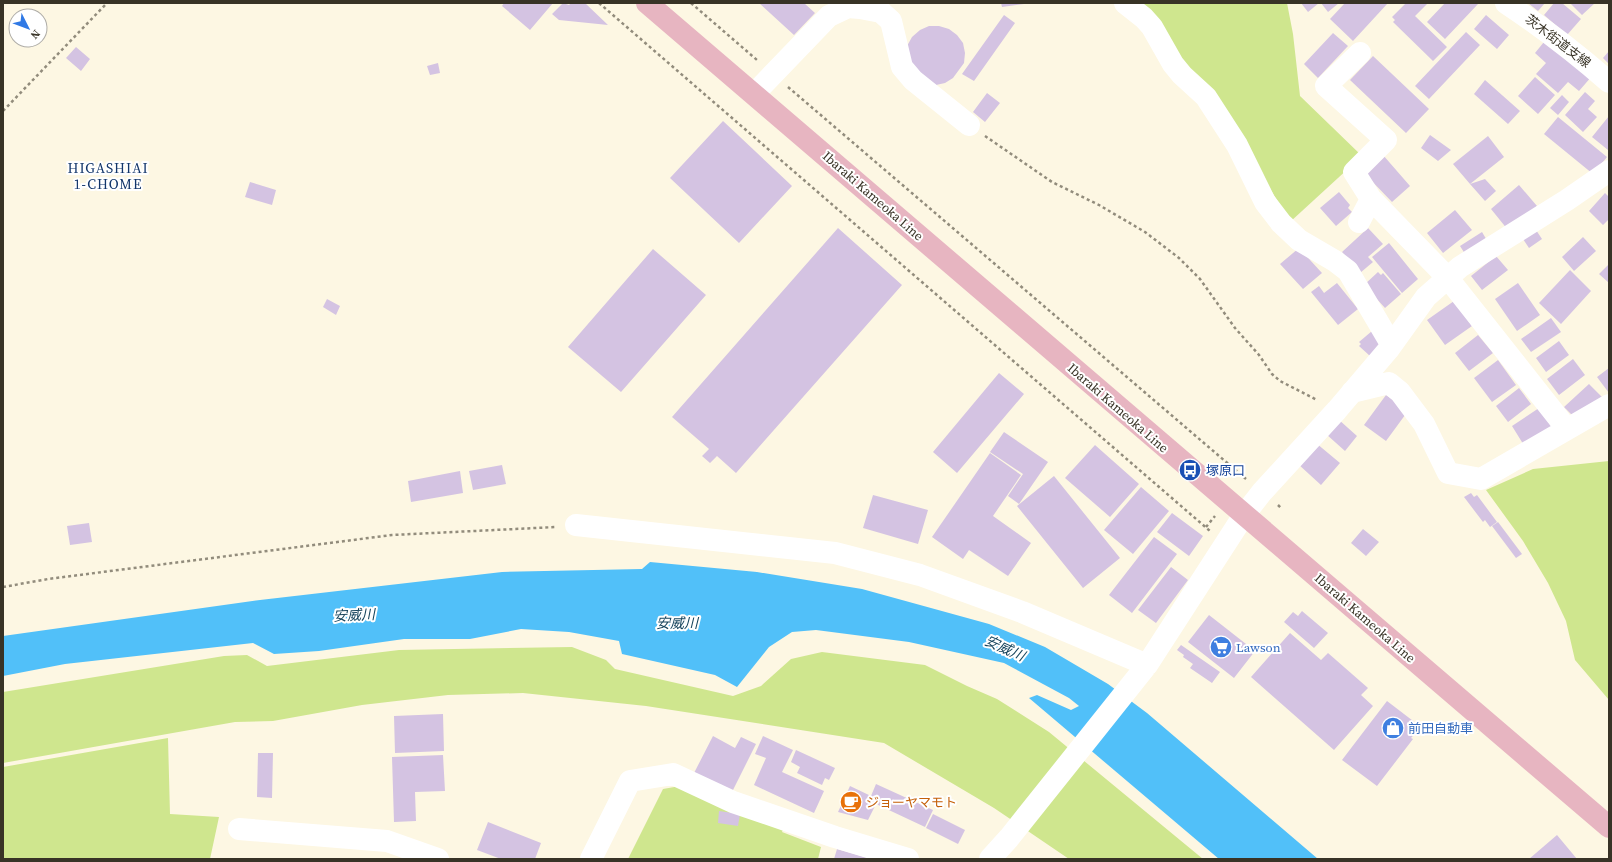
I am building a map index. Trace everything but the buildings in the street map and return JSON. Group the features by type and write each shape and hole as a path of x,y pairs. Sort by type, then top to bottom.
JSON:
{"main road":[{"name":"Ibaraki Kameoka Line","path":"647,3 1609,827"}],"street":[{"path":"1125,3 1144,18 1152,27 1182,75 1206,97 1237,145 1265,202 1281,223 1300,240 1335,261 1348,271 1391,344"},
{"name":"茨木街道支線","path":"1506,3 1538,24 1575,52 1609,82"},
{"path":"754,94 829,16 838,10 848,7 881,12 891,21 902,67 913,80 969,124"},
{"path":"1360,53 1326,86 1386,140 1354,172 1371,199 1447,277 1567,429"},
{"path":"990,859 1009,838 1147,665 1244,515 1262,492 1337,410 1388,350 1426,296 1460,266 1567,200 1609,171"},
{"path":"1358,222 1371,199"},
{"path":"1352,392 1389,383 1400,392 1424,424 1448,473 1481,479 1609,405"},
{"path":"576,526 835,553 920,575 1022,612 1147,665"},
{"path":"591,859 630,781 673,774 733,802 835,837 908,859"},
{"path":"238,829 387,841 438,859"}],"path":[{"path":"3,111 107,3"},
{"path":"599,3 1206,527"},
{"path":"691,3 899,184 1247,479"},
{"path":"969,124 1052,182 1112,212 1145,232 1173,254 1200,279 1235,328 1259,355 1272,374 1280,381 1337,410"},
{"path":"3,587 48,579 392,535 576,526"}],"green space":[{"path":"1136,3 1287,3 1293,34 1300,96 1362,156 1290,222 1212,91 1185,67"},
{"path":"1609,461 1609,700 1575,660 1566,621 1548,583 1523,541 1486,490 1533,469"},
{"path":"572,647 606,660 615,669 733,696 761,686 791,659 822,652 925,665 997,699 1049,732 1203,859 1069,859 994,808 884,743 646,706 523,693 448,695 362,705 273,721 235,722 3,763 3,692 224,656 247,655 267,666 399,650"},
{"path":"168,738 170,814 219,817 210,859 3,859 3,767"},
{"path":"680,786 784,827 782,832 821,847 818,859 628,859 663,789"}],"water":[{"name":"安威川","path":"650,562 757,572 862,589 989,624 1045,647 1108,684 1147,713 1318,859 1219,859 1029,698 1037,695 1071,710 1079,706 1069,698 1004,663 909,642 816,630 792,632 769,647 737,687 715,675 622,654 619,641 569,632 521,629 470,639 404,639 319,651 274,654 253,643 65,664 3,676 3,636 260,600 502,572 642,569"}],"place":[{"name":"塚原口","path":"1190,470"},
{"name":"Lawson","path":"1221,647"},
{"name":"前田自動車","path":"1393,728"},
{"name":"ジョーヤマモト","path":"851,802"}],"district":[{"name":"HIGASHIAI 1-CHOME","path":"108,176"}]}
